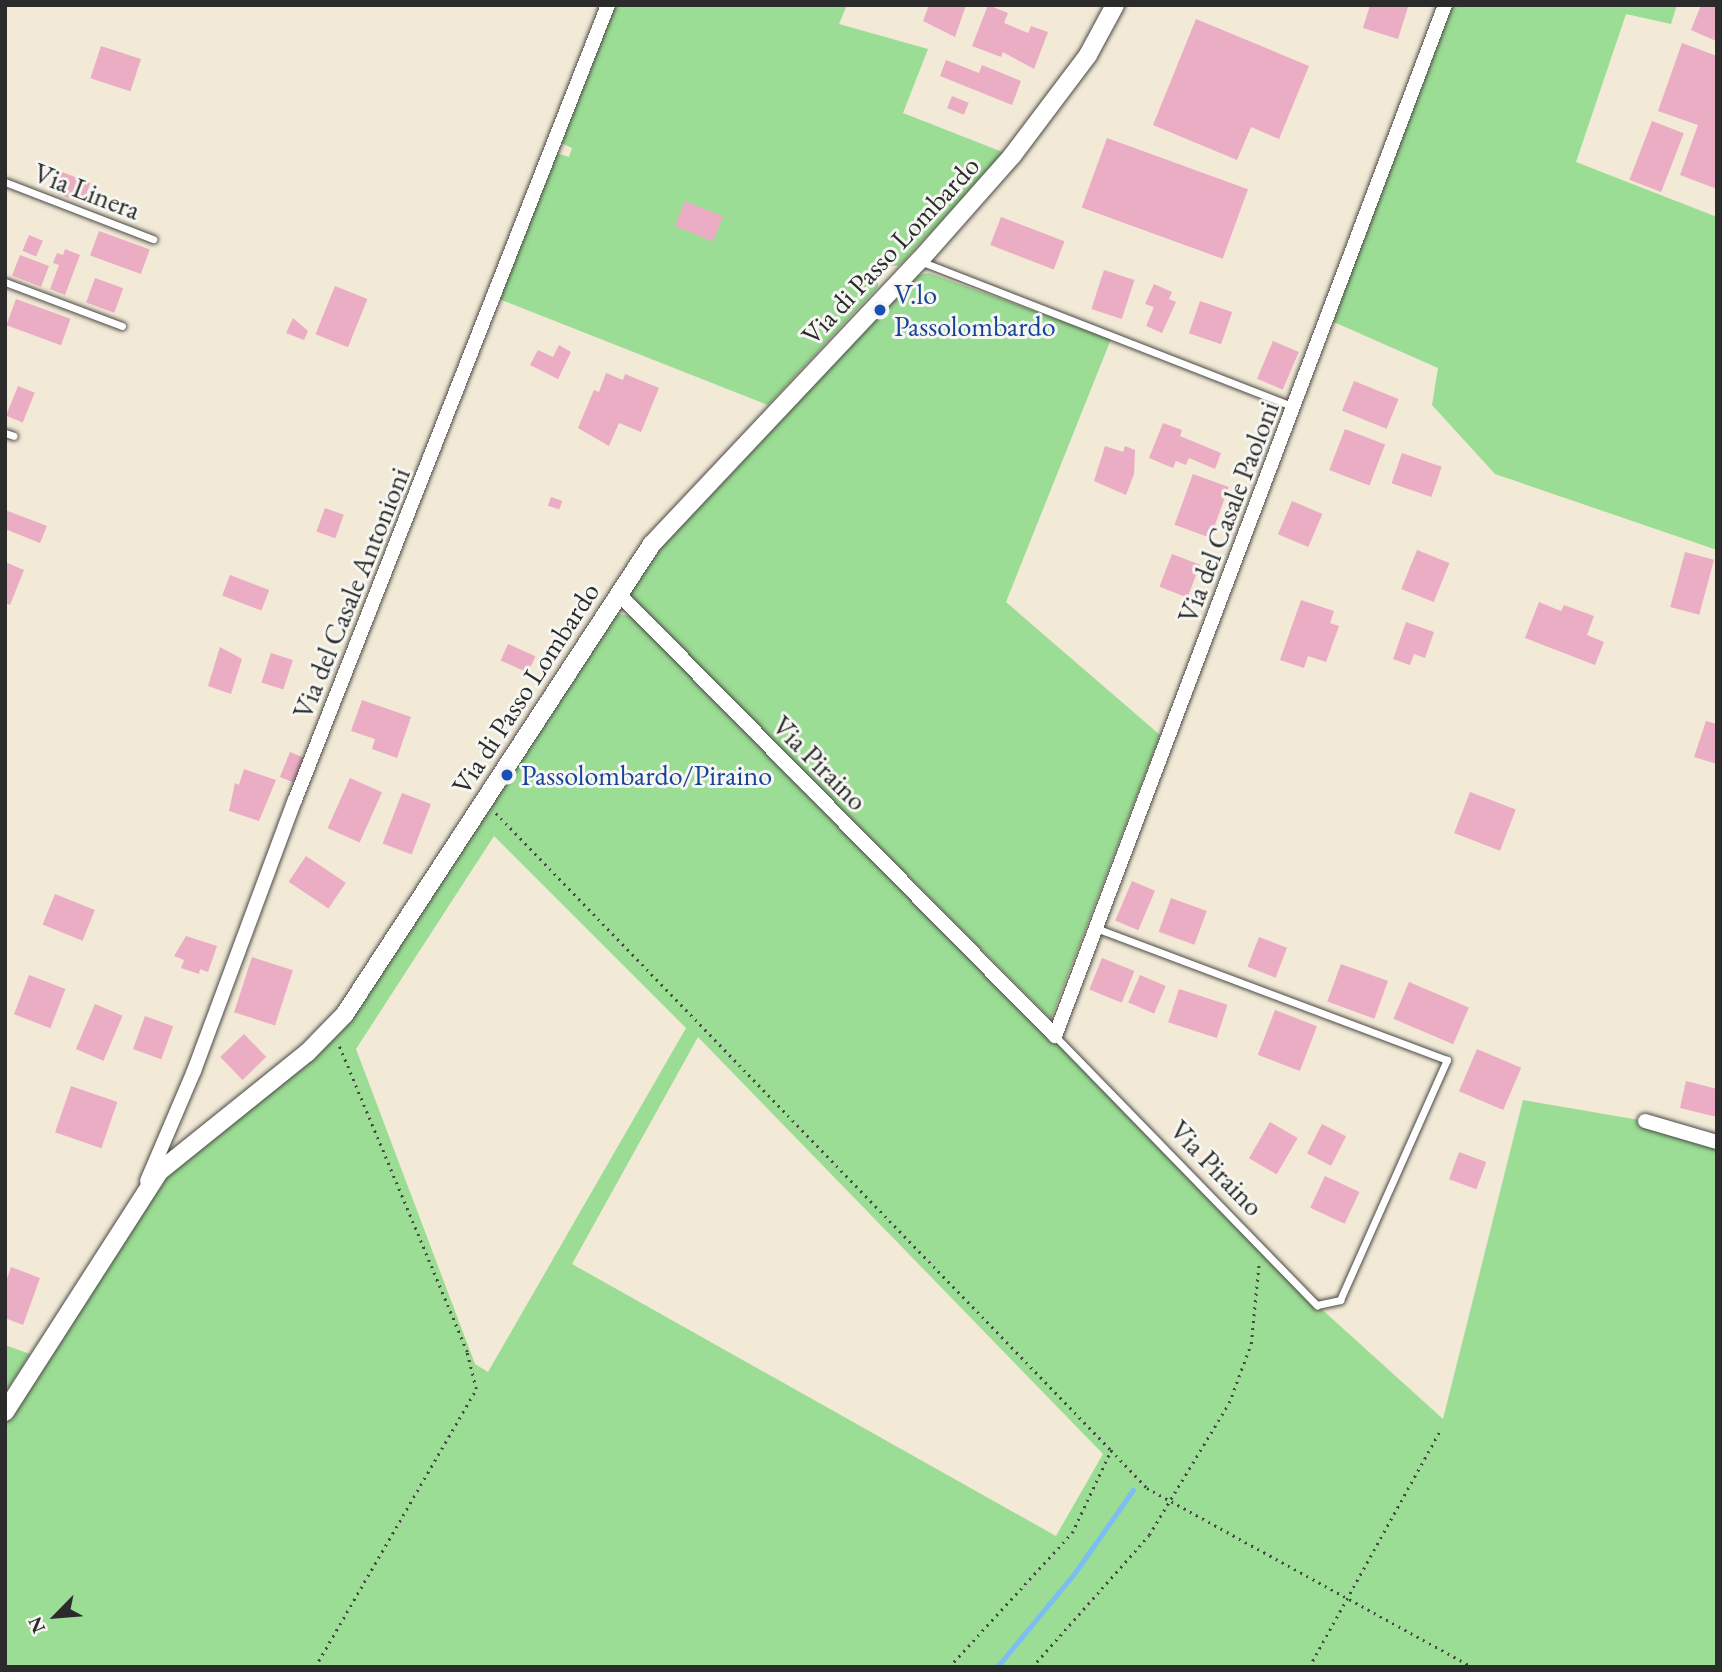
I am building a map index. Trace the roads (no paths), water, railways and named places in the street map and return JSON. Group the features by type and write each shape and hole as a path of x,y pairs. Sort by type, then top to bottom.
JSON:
{"street":[{"name":"Via del Casale Antonioni","path":"139,1198 191,1079 295,800 608,5"},
{"name":"Via di Passo Lombardo","path":"5,1412 139,1198 174,1156 332,1030 618,593 679,512 920,260 1012,156 1081,65 1115,5"},
{"name":"Via del Casale Paoloni","path":"1055,1036 1445,5"},
{"name":"Via Piraino","path":"618,593 1055,1036"},
{"path":"1645,1121 1717,1142"}],"lane":[{"name":"Via Linera","path":"5,182 153,239"},
{"path":"920,260 1294,408"},
{"path":"5,282 122,326"},
{"path":"5,433 14,436"},
{"name":"Via Piraino","path":"1055,1036 1317,1305 1340,1300 1447,1060 1095,928"}],"waterway":[{"path":"997,1667 1076,1571 1133,1490"}],"place":[{"name":"V.lo Passolombardo","path":"880,310"},
{"name":"Passolombardo/Piraino","path":"507,775"}]}
